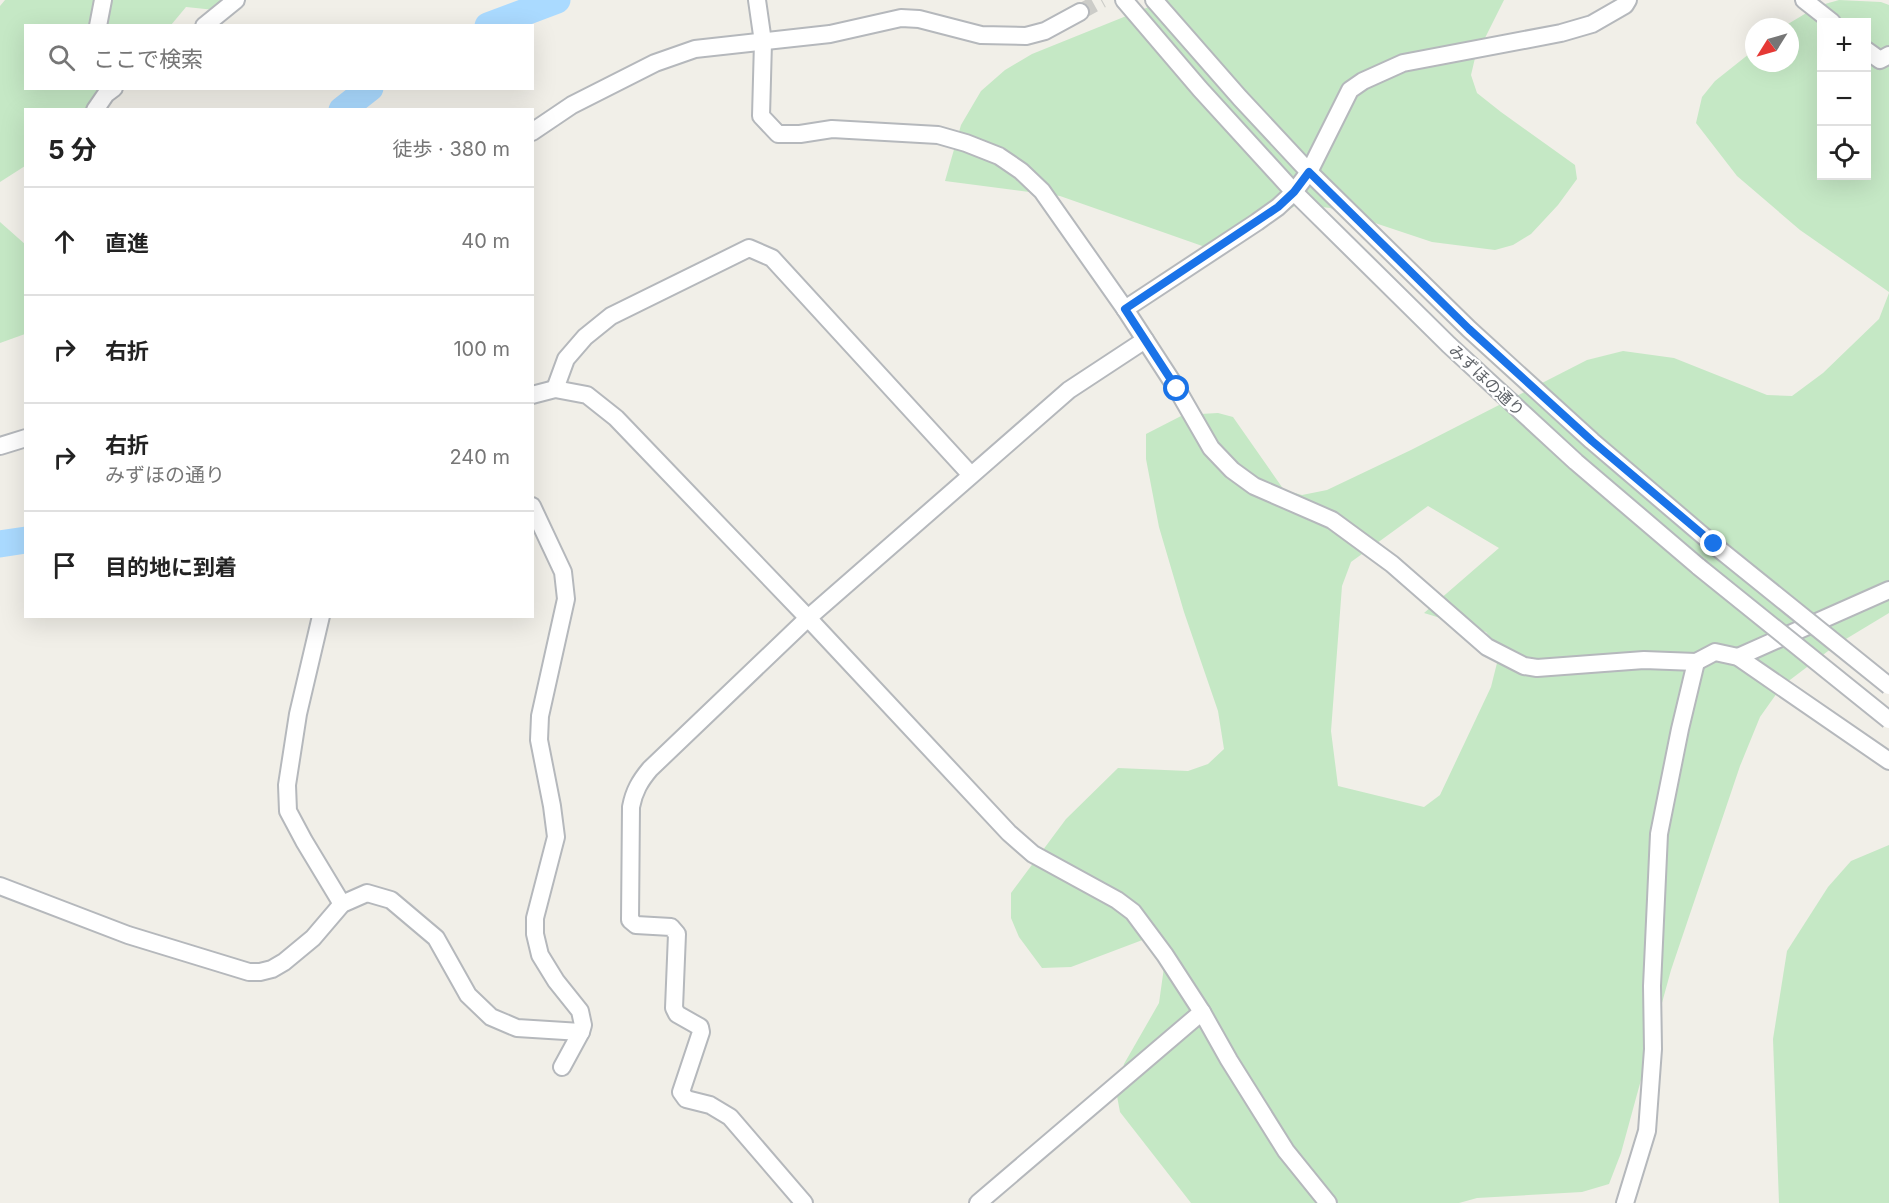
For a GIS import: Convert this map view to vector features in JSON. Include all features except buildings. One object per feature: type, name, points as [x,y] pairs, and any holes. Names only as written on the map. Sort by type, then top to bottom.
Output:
[{"type":"street","points":[[98,24],[103,0]]},
{"type":"street","points":[[206,24],[236,0]]},
{"type":"street","points":[[757,0],[763,42],[761,116],[778,134],[800,134],[832,129],[938,135],[966,142],[999,156],[1021,171],[1042,191],[1125,309],[1177,389],[1211,448],[1232,470],[1254,486],[1332,520],[1392,564],[1487,647],[1524,666],[1537,668],[1644,660],[1696,662],[1715,652],[1738,657],[1889,761]]},
{"type":"street","name":"みずほの通り","points":[[1124,0],[1294,192],[1449,345],[1576,462],[1699,567],[1889,720]]},
{"type":"street","name":"みずほの通り","points":[[1154,0],[1309,172],[1469,329],[1592,441],[1714,544],[1889,686]]},
{"type":"street","points":[[1125,309],[1257,222],[1294,192],[1309,172],[1350,90],[1363,81],[1403,63],[1561,33],[1592,24],[1625,5],[1628,0]]},
{"type":"street","points":[[1804,0],[1827,18]]},
{"type":"street","points":[[534,131],[572,105],[655,63],[695,49],[830,34],[902,18],[919,19],[981,35],[1026,36],[1046,31],[1080,12]]},
{"type":"street","points":[[1871,54],[1880,60],[1889,54]]},
{"type":"street","points":[[96,108],[108,90]]},
{"type":"street","points":[[555,389],[566,358],[585,337],[611,316],[749,248],[772,258],[971,476]]},
{"type":"street","points":[[804,1203],[730,1117],[710,1105],[686,1099],[681,1092],[701,1032],[700,1027],[677,1014],[674,1008],[677,934],[671,927],[636,925],[630,920],[633,794],[650,768],[808,618],[1069,390],[1145,340]]},
{"type":"street","points":[[534,394],[555,389],[587,395],[616,418],[808,618],[1009,833],[1034,854],[1117,900],[1133,912],[1202,1011],[1229,1060],[1286,1151],[1328,1203]]},
{"type":"street","points":[[0,446],[24,439]]},
{"type":"street","points":[[534,510],[563,572],[566,599],[540,716],[539,740],[556,837],[534,918],[540,955],[556,981],[580,1011],[583,1025],[562,1067]]},
{"type":"street","points":[[1738,657],[1889,590]]},
{"type":"street","points":[[321,618],[298,714],[287,785],[288,811],[342,904]]},
{"type":"street","points":[[1625,1203],[1647,1131],[1653,1049],[1652,986],[1659,834],[1696,662]]},
{"type":"street","points":[[0,886],[128,934],[249,972],[272,969],[284,962],[313,938],[342,904],[367,893],[391,900],[436,938],[468,995],[490,1017],[517,1028],[581,1032]]},
{"type":"street","points":[[978,1203],[1202,1011]]},
{"type":"green space","points":[[5,0],[236,0],[225,11],[186,7],[172,24],[24,24],[24,90],[122,90],[103,108],[24,108],[24,167],[0,182],[0,6]]},
{"type":"green space","points":[[1166,0],[1504,0],[1475,58],[1471,75],[1477,93],[1575,165],[1577,179],[1558,205],[1531,234],[1513,245],[1495,250],[1432,242],[1330,208],[1298,204],[1226,249],[1208,248],[1060,196],[945,181],[961,125],[981,91],[1005,70],[1032,54]]},
{"type":"green space","points":[[1839,0],[1881,2],[1889,5],[1889,292],[1800,230],[1737,176],[1696,123],[1702,97],[1715,81],[1745,57],[1745,72],[1799,72],[1798,18],[1818,6]]},
{"type":"green space","points":[[0,222],[24,243],[24,334],[0,343]]},
{"type":"green space","points":[[1889,293],[1889,613],[1836,645],[1782,686],[1760,717],[1740,766],[1671,970],[1621,1153],[1609,1184],[1582,1192],[1477,1198],[1459,1203],[1191,1203],[1120,1112],[1117,1096],[1124,1064],[1159,1003],[1166,953],[1161,933],[1071,967],[1042,968],[1019,937],[1011,918],[1011,893],[1066,819],[1118,768],[1188,771],[1208,764],[1224,749],[1218,711],[1184,612],[1159,527],[1146,459],[1146,434],[1183,415],[1218,413],[1233,417],[1284,490],[1302,495],[1327,490],[1587,360],[1623,351],[1674,358],[1767,395],[1792,396],[1823,373],[1879,319]],"holes":[[[1428,506],[1499,548],[1424,613],[1486,632],[1500,651],[1491,687],[1440,795],[1424,807],[1338,786],[1331,731],[1342,586],[1351,562]]]},
{"type":"green space","points":[[1889,845],[1889,1203],[1779,1203],[1773,1039],[1787,951],[1828,887],[1851,861]]},
{"type":"waterway","points":[[493,24],[557,0]]},
{"type":"waterway","points":[[345,108],[367,90]]},
{"type":"waterway","points":[[0,544],[24,540]]},
{"type":"tunnel","points":[[1080,12],[1102,0]]},
{"type":"route","points":[[1177,389],[1125,309],[1278,207],[1294,192],[1309,172],[1469,329],[1592,441],[1714,544]]}]
